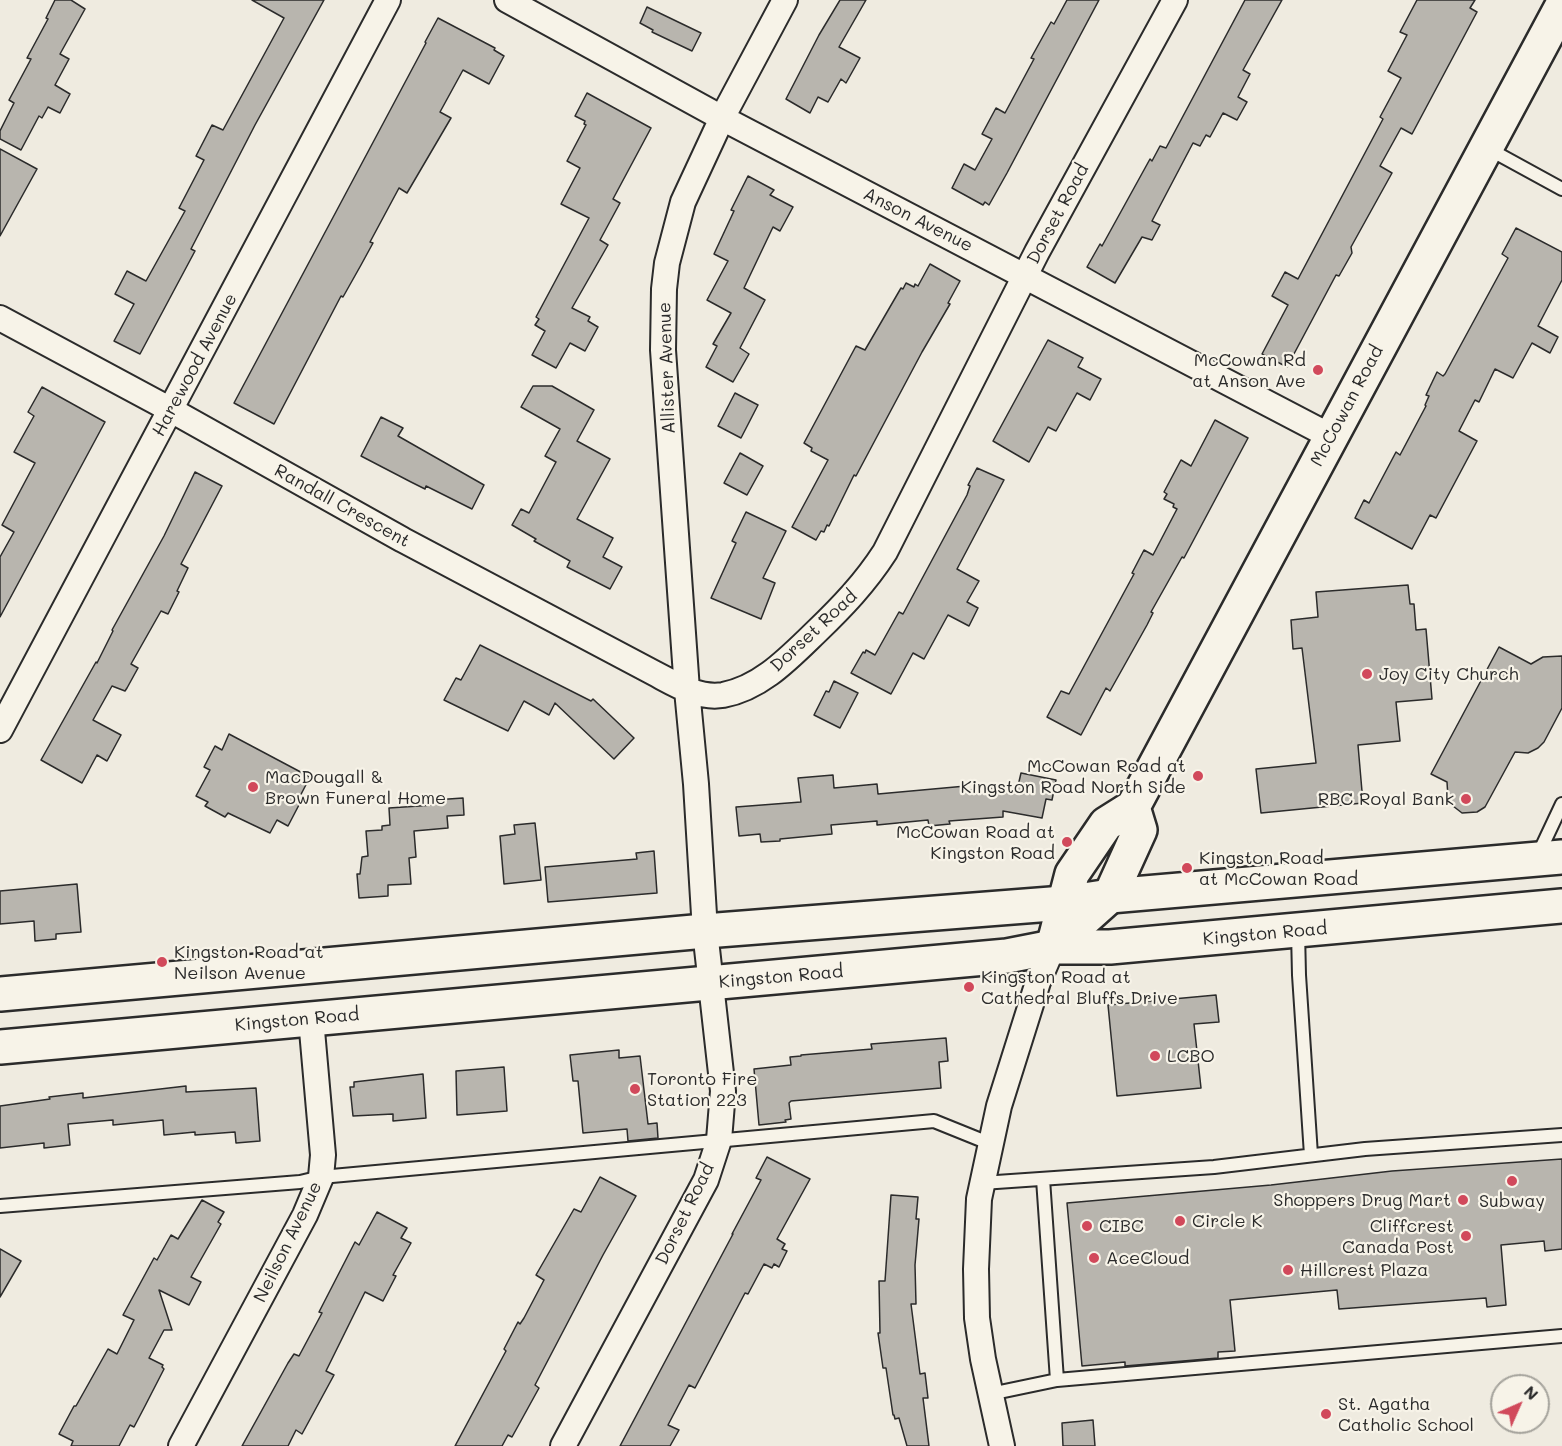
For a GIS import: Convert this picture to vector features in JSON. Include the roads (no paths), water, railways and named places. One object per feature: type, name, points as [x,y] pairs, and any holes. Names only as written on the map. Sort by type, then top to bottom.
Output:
[{"type":"main road","name":"McCowan Road","points":[[1053,947],[1072,874],[1106,824],[1133,807],[1562,6]]},
{"type":"main road","points":[[1053,947],[1110,896],[1140,830],[1133,807]]},
{"type":"main road","points":[[0,994],[705,931],[1064,903],[1110,896],[1549,858]]},
{"type":"main road","name":"Kingston Road","points":[[0,1047],[1007,956],[1053,947],[1110,947],[1562,906]]},
{"type":"street","name":"Harewood Avenue","points":[[0,730],[388,0]]},
{"type":"street","name":"Anson Avenue","points":[[507,0],[722,118],[1330,436]]},
{"type":"street","name":"Allister Avenue","points":[[687,690],[663,350],[664,289],[667,263],[682,202],[722,118],[785,0]]},
{"type":"street","name":"Dorset Road","points":[[563,1446],[706,1180],[719,1140],[723,1090],[705,931],[696,784],[687,690],[722,695],[743,688],[764,677],[792,655],[851,599],[870,576],[885,552],[1025,276],[1175,0]]},
{"type":"street","name":"Randall Crescent","points":[[0,318],[171,410],[403,540],[687,690]]},
{"type":"street","points":[[1002,1446],[982,1359],[977,1318],[977,1231],[982,1183],[999,1106],[1038,982],[1053,947]]},
{"type":"street","name":"Neilson Avenue","points":[[181,1446],[305,1215],[321,1177],[323,1155],[311,1019]]},
{"type":"lane","points":[[1486,148],[1562,189]]},
{"type":"lane","points":[[1549,858],[1562,804]]},
{"type":"lane","points":[[1298,931],[1311,1155]]},
{"type":"lane","points":[[0,1206],[300,1182],[321,1177],[934,1121],[991,1144]]},
{"type":"lane","points":[[982,1183],[1214,1167],[1365,1149],[1562,1135]]},
{"type":"lane","points":[[1043,1179],[1057,1380]]},
{"type":"lane","points":[[990,1394],[1057,1380],[1562,1336]]},
{"type":"place","name":"McCowan Rd at Anson Ave","points":[[1318,370]]},
{"type":"place","name":"Joy City Church","points":[[1367,674]]},
{"type":"place","name":"McCowan Road at Kingston Road North Side","points":[[1198,776]]},
{"type":"place","name":"MacDougall & Brown Funeral Home","points":[[253,787]]},
{"type":"place","name":"RBC Royal Bank","points":[[1466,799]]},
{"type":"place","name":"McCowan Road at Kingston Road","points":[[1067,842]]},
{"type":"place","name":"Kingston Road at McCowan Road","points":[[1187,868]]},
{"type":"place","name":"Kingston Road at Neilson Avenue","points":[[162,962]]},
{"type":"place","name":"Kingston Road at Cathedral Bluffs Drive","points":[[969,987]]},
{"type":"place","name":"LCBO","points":[[1155,1056]]},
{"type":"place","name":"Toronto Fire Station 223","points":[[635,1089]]},
{"type":"place","name":"Subway","points":[[1512,1181]]},
{"type":"place","name":"Shoppers Drug Mart","points":[[1463,1200]]},
{"type":"place","name":"Circle K","points":[[1180,1221]]},
{"type":"place","name":"CIBC","points":[[1087,1226]]},
{"type":"place","name":"Cliffcrest Canada Post","points":[[1466,1236]]},
{"type":"place","name":"AceCloud","points":[[1094,1258]]},
{"type":"place","name":"Hillcrest Plaza","points":[[1288,1270]]},
{"type":"place","name":"St. Agatha Catholic School","points":[[1326,1414]]}]
